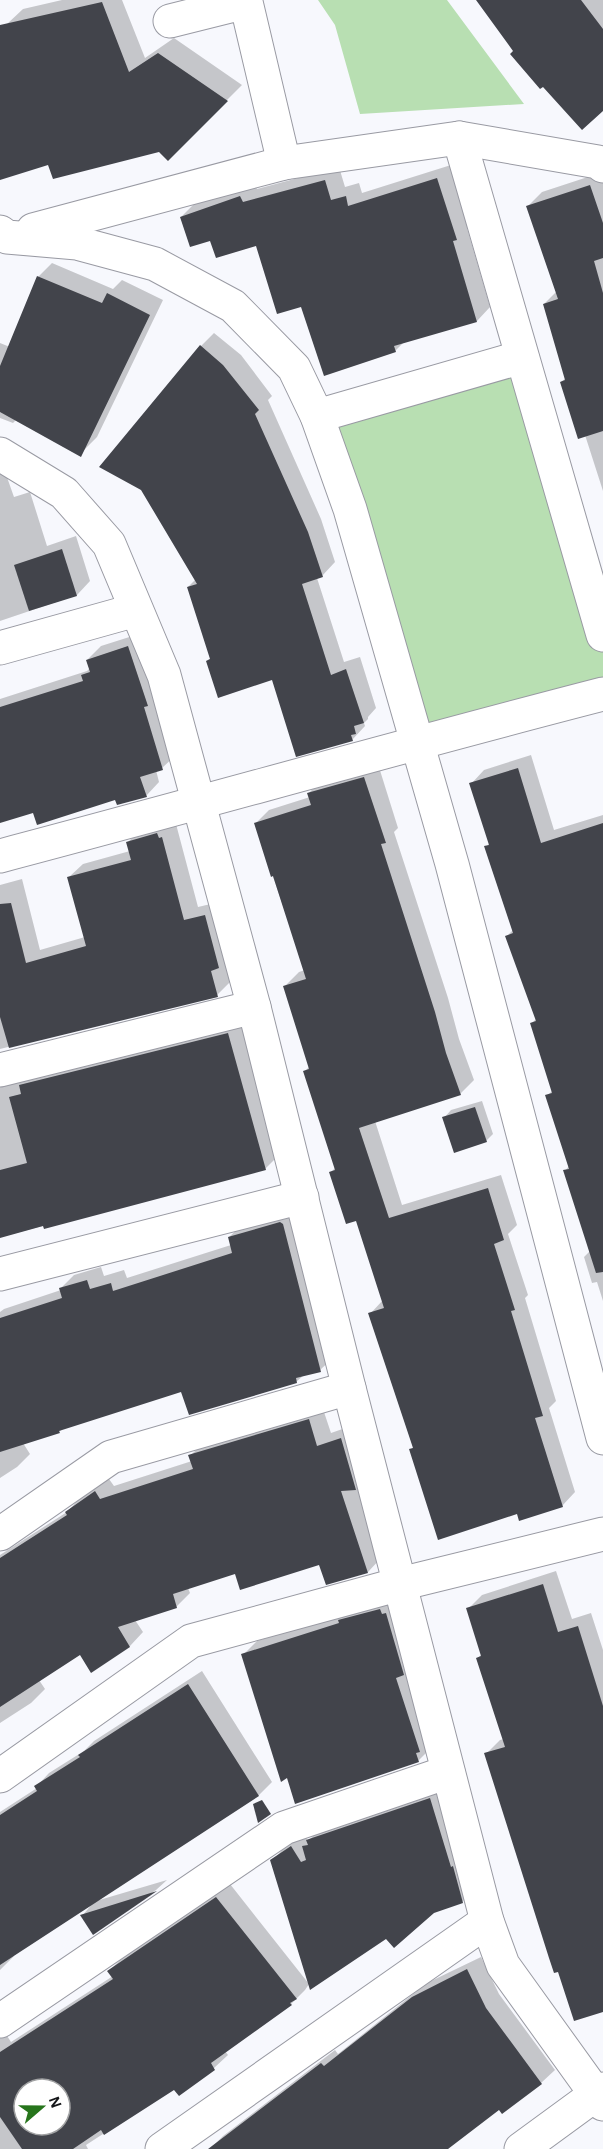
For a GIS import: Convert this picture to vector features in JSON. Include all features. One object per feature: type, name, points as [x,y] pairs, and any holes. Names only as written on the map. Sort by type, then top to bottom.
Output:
[{"type":"street","points":[[171,21],[246,2],[284,163]]},
{"type":"street","points":[[459,138],[603,635]]},
{"type":"street","points":[[2,241],[284,163],[459,138],[601,161]]},
{"type":"street","points":[[2,241],[77,243],[155,264],[233,306],[294,368],[317,416],[350,509],[452,864],[603,1438]]},
{"type":"street","points":[[317,416],[522,357]]},
{"type":"street","points":[[0,454],[64,493],[109,543],[164,675],[197,804],[254,1007],[349,1388],[487,1921],[503,1965],[601,2096],[521,2149]]},
{"type":"street","points":[[0,648],[136,610]]},
{"type":"street","points":[[0,856],[417,742],[603,694]]},
{"type":"street","points":[[0,1070],[254,1007]]},
{"type":"street","points":[[0,1274],[302,1197]]},
{"type":"street","points":[[0,1534],[111,1457],[349,1388]]},
{"type":"street","points":[[0,1776],[191,1641],[400,1584],[603,1534]]},
{"type":"street","points":[[0,2021],[284,1828],[448,1772]]},
{"type":"street","points":[[162,2149],[487,1921]]},
{"type":"green space","points":[[318,0],[447,0],[524,104],[360,114],[335,25]]},
{"type":"green space","points":[[522,357],[603,635],[603,694],[417,742],[317,416]]},
{"type":"building","points":[[476,0],[581,0],[603,29],[603,111],[582,130],[543,87],[540,89],[510,54],[513,51]]},
{"type":"building","points":[[102,2],[129,72],[158,53],[228,101],[168,161],[159,152],[53,179],[48,165],[0,180],[0,25]]},
{"type":"building","points":[[437,178],[457,240],[453,241],[477,322],[394,346],[396,352],[324,376],[301,307],[277,314],[256,246],[216,258],[210,241],[190,247],[180,217],[240,196],[243,202],[325,180],[331,200],[346,196],[348,206]]},
{"type":"building","points":[[590,185],[603,223],[603,258],[594,261],[603,293],[603,431],[578,439],[560,382],[565,380],[543,304],[558,299],[526,206]]},
{"type":"building","points":[[37,276],[102,303],[107,293],[150,315],[81,457],[0,412],[0,366]]},
{"type":"building","points":[[200,345],[223,365],[259,410],[255,414],[308,532],[323,577],[302,584],[331,675],[346,669],[364,723],[354,726],[356,734],[351,735],[353,741],[296,757],[272,680],[218,698],[206,661],[210,659],[187,587],[197,584],[141,490],[99,467]]},
{"type":"building","points":[[62,549],[77,596],[29,611],[14,565]]},
{"type":"building","points":[[128,646],[148,706],[144,707],[163,770],[140,777],[147,797],[117,805],[115,800],[37,825],[33,813],[0,823],[0,707],[83,681],[81,675],[90,672],[86,660]]},
{"type":"building","points":[[518,768],[541,843],[603,823],[603,1272],[596,1273],[563,1170],[569,1169],[545,1095],[552,1093],[530,1023],[536,1021],[505,936],[513,933],[484,846],[489,845],[469,783]]},
{"type":"building","points":[[364,777],[386,843],[381,844],[461,1095],[359,1128],[389,1218],[488,1188],[504,1240],[494,1244],[515,1310],[511,1311],[543,1416],[535,1418],[563,1507],[519,1521],[517,1514],[438,1540],[409,1449],[413,1448],[368,1313],[384,1308],[356,1221],[346,1224],[329,1172],[335,1170],[303,1071],[309,1069],[283,986],[306,979],[254,823],[311,805],[307,793]]},
{"type":"building","points":[[157,833],[159,838],[162,837],[184,920],[205,915],[219,968],[211,971],[218,997],[9,1048],[0,1017],[0,904],[11,903],[26,963],[86,946],[67,877],[131,860],[126,842]]},
{"type":"building","points":[[228,1033],[266,1170],[44,1229],[43,1226],[0,1238],[0,1170],[27,1163],[9,1097],[21,1094],[19,1085]]},
{"type":"building","points":[[475,1107],[487,1142],[454,1153],[442,1117]]},
{"type":"building","points":[[280,1222],[283,1224],[321,1372],[296,1378],[297,1383],[189,1415],[181,1392],[0,1452],[0,1318],[62,1298],[59,1288],[87,1280],[90,1289],[111,1283],[113,1291],[232,1253],[228,1237]]},
{"type":"building","points":[[309,1419],[317,1446],[341,1438],[356,1490],[341,1491],[368,1573],[326,1585],[319,1565],[240,1590],[235,1574],[173,1594],[177,1608],[118,1627],[130,1647],[91,1673],[80,1655],[0,1707],[0,1558],[67,1515],[65,1512],[95,1491],[100,1499],[193,1469],[188,1455]]},
{"type":"building","points":[[543,1584],[558,1632],[578,1626],[603,1706],[603,2012],[574,2021],[558,1972],[554,1973],[484,1753],[505,1747],[476,1658],[481,1656],[466,1608]]},
{"type":"building","points":[[380,1609],[382,1614],[386,1613],[404,1675],[396,1678],[420,1752],[416,1753],[419,1762],[295,1804],[287,1778],[281,1782],[241,1654],[339,1623],[338,1620]]},
{"type":"building","points":[[188,1684],[259,1796],[0,1965],[0,1815],[37,1791],[34,1786],[80,1757],[78,1755]]},
{"type":"building","points":[[430,1798],[463,1903],[434,1913],[394,1948],[386,1939],[310,1990],[270,1860],[291,1846],[301,1862],[306,1860],[302,1846],[308,1845],[306,1840]]},
{"type":"building","points":[[262,1800],[271,1814],[258,1823],[253,1804]]},
{"type":"building","points":[[157,1891],[93,1935],[80,1915]]},
{"type":"building","points":[[216,1897],[297,1999],[290,2003],[292,2005],[211,2063],[215,2070],[179,2096],[174,2090],[104,2135],[101,2130],[73,2149],[22,2149],[14,2137],[72,2137],[72,2077],[12,2077],[12,2134],[0,2117],[0,2052],[113,1979],[107,1971]]},
{"type":"building","points":[[467,1969],[486,2008],[542,2084],[502,2114],[499,2110],[448,2149],[208,2149],[321,2063],[324,2066],[412,1997]]}]
